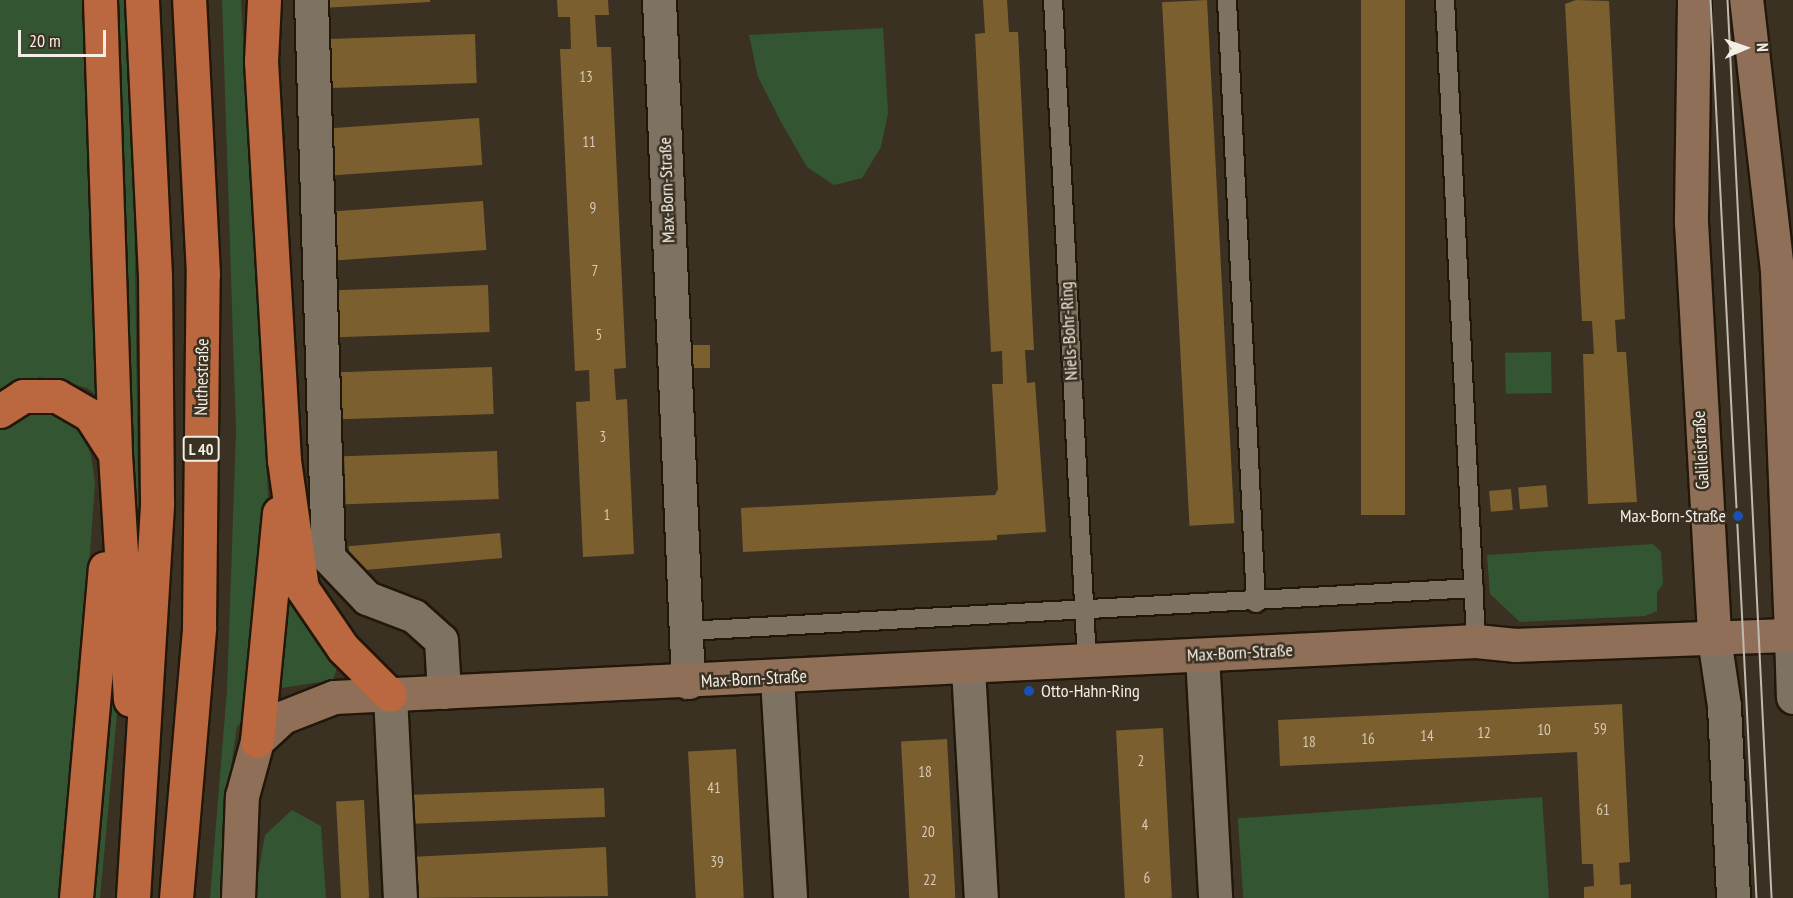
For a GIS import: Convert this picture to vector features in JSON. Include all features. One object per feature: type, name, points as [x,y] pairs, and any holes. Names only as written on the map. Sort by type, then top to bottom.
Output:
[{"type":"highway","points":[[100,0],[115,454],[138,830]]},
{"type":"highway","name":"L 40","points":[[133,898],[157,503],[155,276],[142,0]]},
{"type":"highway","name":"Nuthestraße","points":[[176,898],[200,580],[203,273],[189,0]]},
{"type":"highway","points":[[264,0],[261,61],[284,460],[302,588],[343,648],[390,695]]},
{"type":"highway","points":[[0,411],[23,396],[57,396],[90,415],[115,454],[76,898]]},
{"type":"highway","points":[[257,741],[284,460]]},
{"type":"street","points":[[311,0],[328,557],[367,598],[414,616],[441,640],[444,692]]},
{"type":"street","name":"Max-Born-Straße","points":[[659,0],[688,682]]},
{"type":"street","name":"Galileistraße","points":[[1694,0],[1692,232],[1714,638],[1724,706],[1733,898]]},
{"type":"street","points":[[1746,0],[1777,270],[1793,697]]},
{"type":"street","name":"Max-Born-Straße","points":[[257,741],[283,717],[334,697],[777,678],[1476,641],[1516,645],[1791,635]]},
{"type":"street","points":[[1202,655],[1215,898]]},
{"type":"street","points":[[968,668],[981,898]]},
{"type":"street","points":[[777,678],[790,898]]},
{"type":"street","points":[[390,695],[400,898]]},
{"type":"street","points":[[237,898],[242,796],[257,741]]},
{"type":"lane","points":[[252,0],[261,61]]},
{"type":"lane","name":"Niels-Bohr-Ring","points":[[1053,0],[1087,662]]},
{"type":"lane","points":[[1227,0],[1256,603]]},
{"type":"lane","points":[[1445,0],[1476,641]]},
{"type":"lane","points":[[686,631],[1256,603],[1474,588]]},
{"type":"green space","points":[[0,0],[85,0],[102,399],[87,388],[39,377],[0,396]]},
{"type":"green space","points":[[114,0],[126,0],[134,191],[139,556],[133,556]]},
{"type":"green space","points":[[222,0],[241,0],[270,532],[250,712],[237,727],[228,788],[224,898],[210,898],[227,690],[236,431]]},
{"type":"green space","points":[[883,28],[888,113],[881,147],[862,178],[834,185],[807,167],[781,122],[758,77],[749,35]]},
{"type":"green space","points":[[1551,352],[1552,393],[1506,394],[1505,353]]},
{"type":"green space","points":[[54,409],[78,424],[91,455],[95,483],[65,898],[0,898],[0,423],[15,413]]},
{"type":"green space","points":[[1653,544],[1661,552],[1663,584],[1657,592],[1657,611],[1645,616],[1520,622],[1490,594],[1487,555]]},
{"type":"green space","points":[[287,594],[339,662],[333,680],[275,689]]},
{"type":"green space","points":[[112,631],[119,693],[100,898],[90,898]]},
{"type":"green space","points":[[1542,797],[1549,898],[1243,898],[1238,818]]},
{"type":"green space","points":[[292,810],[321,826],[326,898],[254,898],[265,835]]},
{"type":"building","points":[[320,0],[430,0],[430,2],[321,8]]},
{"type":"building","points":[[557,0],[608,0],[609,15],[595,15],[597,47],[611,47],[626,368],[614,369],[616,400],[627,399],[634,554],[583,557],[576,402],[590,401],[589,370],[575,371],[560,49],[571,49],[570,17],[558,17]]},
{"type":"building","points":[[983,0],[1007,0],[1009,32],[1018,32],[1034,350],[1025,350],[1027,383],[1035,382],[1046,532],[997,535],[997,540],[743,552],[741,508],[995,495],[998,489],[992,384],[1003,384],[1002,351],[991,352],[975,34],[985,33]]},
{"type":"building","points":[[1207,0],[1234,523],[1189,526],[1162,2]]},
{"type":"building","points":[[1361,0],[1405,0],[1405,515],[1361,515]]},
{"type":"building","points":[[1576,0],[1609,1],[1625,319],[1615,320],[1617,352],[1626,352],[1637,502],[1588,504],[1583,354],[1594,354],[1592,321],[1582,321],[1565,4]]},
{"type":"building","points":[[475,34],[477,83],[324,88],[322,39]]},
{"type":"building","points":[[479,118],[482,165],[331,175],[327,129]]},
{"type":"building","points":[[483,201],[486,250],[335,260],[331,212]]},
{"type":"building","points":[[488,285],[490,332],[337,337],[335,290]]},
{"type":"building","points":[[688,345],[710,345],[710,368],[688,368]]},
{"type":"building","points":[[492,367],[494,414],[341,419],[339,372]]},
{"type":"building","points":[[497,451],[499,499],[346,504],[344,456]]},
{"type":"building","points":[[1546,485],[1548,507],[1520,509],[1518,487]]},
{"type":"building","points":[[1511,489],[1513,510],[1491,512],[1489,491]]},
{"type":"building","points":[[500,533],[502,558],[351,571],[349,546]]},
{"type":"building","points":[[1622,704],[1630,862],[1619,863],[1620,885],[1631,884],[1631,898],[1584,898],[1584,887],[1594,886],[1593,864],[1582,864],[1577,752],[1280,766],[1278,720]]},
{"type":"building","points":[[1163,728],[1172,898],[1125,898],[1116,730]]},
{"type":"building","points":[[947,739],[955,898],[909,898],[901,741]]},
{"type":"building","points":[[736,749],[744,898],[696,898],[688,752]]},
{"type":"building","points":[[604,788],[605,817],[413,824],[412,795]]},
{"type":"building","points":[[364,800],[369,898],[341,898],[336,801]]},
{"type":"building","points":[[606,847],[608,896],[412,898],[410,857]]},
{"type":"tram line","points":[[1711,0],[1757,898]]},
{"type":"tram line","points":[[1728,0],[1772,898]]},
{"type":"place","name":"Max-Born-Straße","points":[[1738,516]]},
{"type":"place","name":"Otto-Hahn-Ring","points":[[1029,691]]}]
